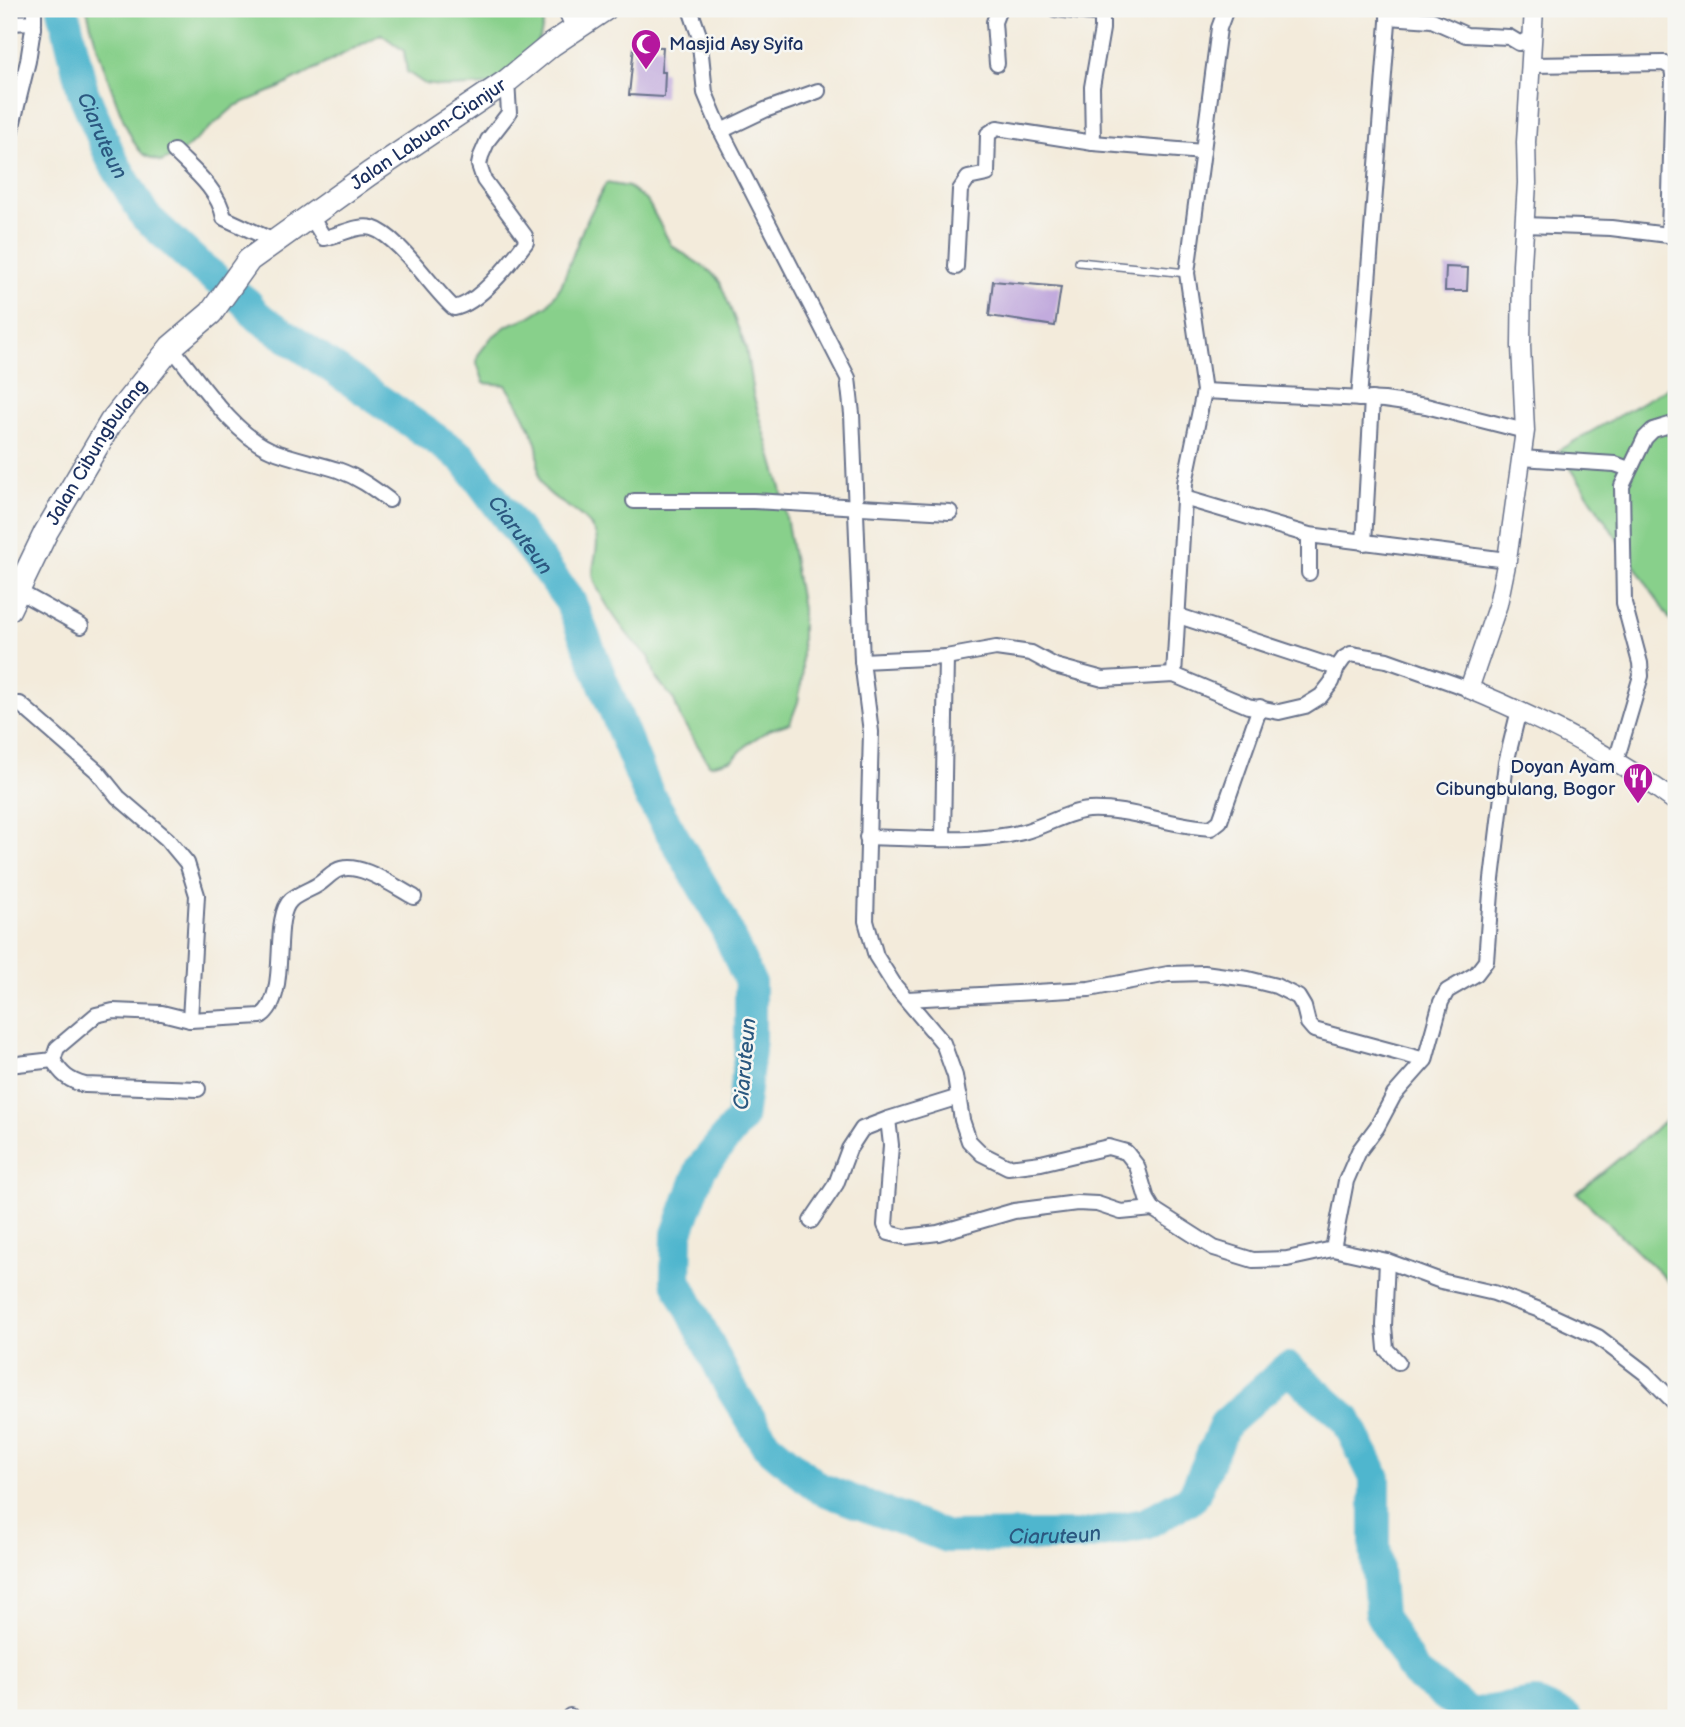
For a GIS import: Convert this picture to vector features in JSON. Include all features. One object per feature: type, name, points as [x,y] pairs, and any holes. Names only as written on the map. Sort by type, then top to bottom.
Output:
[{"type":"highway","name":"Jalan Labuan-Cianjur","points":[[211,313],[249,260],[310,215],[507,81],[551,45],[605,9]]},
{"type":"highway","name":"Jalan Cibungbulang","points":[[13,600],[46,532],[111,422],[171,347],[211,313]]},
{"type":"street","points":[[565,9],[574,30]]},
{"type":"street","points":[[690,9],[699,35],[705,93],[721,131],[848,379],[852,414],[862,661],[871,732],[866,921],[876,956],[895,986],[943,1043],[955,1076],[962,1120],[969,1141],[982,1154],[1008,1167],[1108,1147],[1126,1152],[1137,1166],[1147,1199],[1153,1209],[1214,1248],[1252,1260],[1287,1259],[1333,1249],[1387,1261],[1441,1281],[1494,1293],[1598,1337],[1645,1373],[1676,1404]]},
{"type":"street","points":[[997,64],[994,22],[999,9]]},
{"type":"street","points":[[1055,9],[1102,14],[1092,87],[1093,143]]},
{"type":"street","points":[[1174,676],[1185,483],[1204,391],[1186,273],[1219,28],[1226,9]]},
{"type":"street","points":[[1469,689],[1498,604],[1525,432],[1521,346],[1526,142],[1534,9]]},
{"type":"street","points":[[1364,543],[1366,399],[1388,13],[1432,20],[1466,35],[1509,37],[1519,43],[1533,38]]},
{"type":"street","points":[[9,23],[34,16],[28,61],[9,138]]},
{"type":"street","points":[[1524,225],[1611,228],[1673,235],[1672,68],[1664,63],[1531,65]]},
{"type":"street","points":[[310,215],[324,238],[360,228],[372,228],[408,256],[454,308],[471,300],[508,265],[526,242],[525,236],[515,226],[484,180],[479,165],[488,140],[509,113],[507,81]]},
{"type":"street","points":[[721,131],[765,110],[818,91]]},
{"type":"street","points":[[956,267],[960,190],[968,178],[988,174],[988,134],[997,128],[1093,143],[1203,152]]},
{"type":"street","points":[[174,151],[205,181],[222,204],[224,218],[274,241]]},
{"type":"street","points":[[171,347],[222,411],[251,438],[271,450],[359,479],[389,500]]},
{"type":"street","points":[[1204,391],[1366,399],[1426,406],[1525,432]]},
{"type":"street","points":[[1616,761],[1641,676],[1624,603],[1622,486],[1646,438],[1653,430],[1676,423]]},
{"type":"street","points":[[1521,458],[1615,464],[1629,469]]},
{"type":"street","points":[[1184,498],[1309,535],[1507,560]]},
{"type":"street","points":[[634,501],[856,505],[950,512]]},
{"type":"street","points":[[1309,535],[1309,573]]},
{"type":"street","points":[[13,600],[81,626]]},
{"type":"street","points":[[1179,616],[1337,668]]},
{"type":"street","points":[[862,661],[946,657],[996,648],[1031,653],[1055,666],[1103,679],[1174,676],[1248,706],[1279,712],[1305,706],[1321,696],[1332,682],[1344,658],[1359,654],[1387,660],[1519,710],[1616,761],[1676,800]]},
{"type":"street","points":[[943,838],[946,657]]},
{"type":"street","points":[[9,704],[20,704],[97,771],[118,797],[167,839],[187,863],[197,895],[190,1020]]},
{"type":"street","points":[[867,837],[987,837],[1022,832],[1086,810],[1108,811],[1188,827],[1211,828],[1220,821],[1260,708]]},
{"type":"street","points":[[1333,1249],[1346,1181],[1359,1151],[1377,1127],[1394,1096],[1425,1060],[1441,1002],[1447,991],[1476,974],[1486,961],[1492,878],[1506,763],[1519,710]]},
{"type":"street","points":[[198,1089],[85,1085],[72,1082],[60,1073],[53,1060],[57,1048],[96,1015],[113,1011],[162,1013],[190,1020],[261,1016],[270,1010],[276,991],[284,914],[289,901],[320,884],[337,870],[353,866],[414,897]]},
{"type":"street","points":[[906,999],[1089,989],[1168,975],[1203,973],[1276,986],[1298,997],[1308,1023],[1314,1030],[1425,1060]]},
{"type":"street","points":[[9,1066],[53,1060]]},
{"type":"street","points":[[811,1221],[836,1185],[849,1149],[862,1129],[959,1097]]},
{"type":"street","points":[[888,1119],[891,1145],[885,1225],[889,1233],[905,1237],[938,1233],[1014,1211],[1077,1203],[1097,1204],[1121,1212],[1153,1209]]},
{"type":"street","points":[[1387,1261],[1384,1326],[1386,1349],[1398,1362]]},
{"type":"lane","points":[[1079,262],[1186,273]]},
{"type":"green space","points":[[87,9],[547,9],[540,38],[528,57],[491,85],[447,87],[425,84],[407,72],[404,51],[381,34],[279,88],[235,106],[181,153],[161,162],[148,157],[134,143],[102,61]]},
{"type":"green space","points":[[606,183],[629,187],[648,202],[671,245],[711,272],[720,282],[746,348],[753,394],[781,488],[802,609],[802,679],[798,702],[790,723],[769,730],[750,742],[733,759],[710,765],[681,719],[674,700],[656,678],[649,656],[625,631],[600,593],[593,573],[597,546],[594,531],[584,518],[545,489],[540,479],[536,443],[523,413],[506,385],[484,383],[477,363],[478,355],[491,338],[508,325],[529,317],[548,305],[561,286],[584,226]]},
{"type":"green space","points":[[1676,383],[1676,629],[1559,450]]},
{"type":"green space","points":[[1676,1112],[1676,1289],[1577,1193]]},
{"type":"building","name":"Masjid Asy Syifa","points":[[634,46],[663,47],[661,72],[665,72],[664,97],[629,95]]},
{"type":"building","points":[[1446,267],[1468,268],[1467,291],[1445,291]]},
{"type":"building","points":[[993,281],[1061,287],[1055,326],[989,316]]},
{"type":"waterway","name":"Ciaruteun","points":[[63,9],[83,92],[111,158],[145,216],[197,264],[247,303],[256,315],[463,458],[570,601],[648,793],[722,920],[750,982],[750,1050],[741,1119],[701,1168],[677,1234],[676,1280],[729,1385],[766,1444],[819,1488],[947,1537],[1080,1536],[1145,1524],[1193,1497],[1225,1424],[1288,1368],[1346,1419],[1375,1478],[1375,1546],[1381,1615],[1415,1673],[1471,1714],[1534,1704],[1566,1718]]},
{"type":"place","name":"Masjid Asy Syifa","points":[[646,71]]},
{"type":"place","name":"Doyan Ayam Cibungbulang, Bogor","points":[[1638,805]]}]
